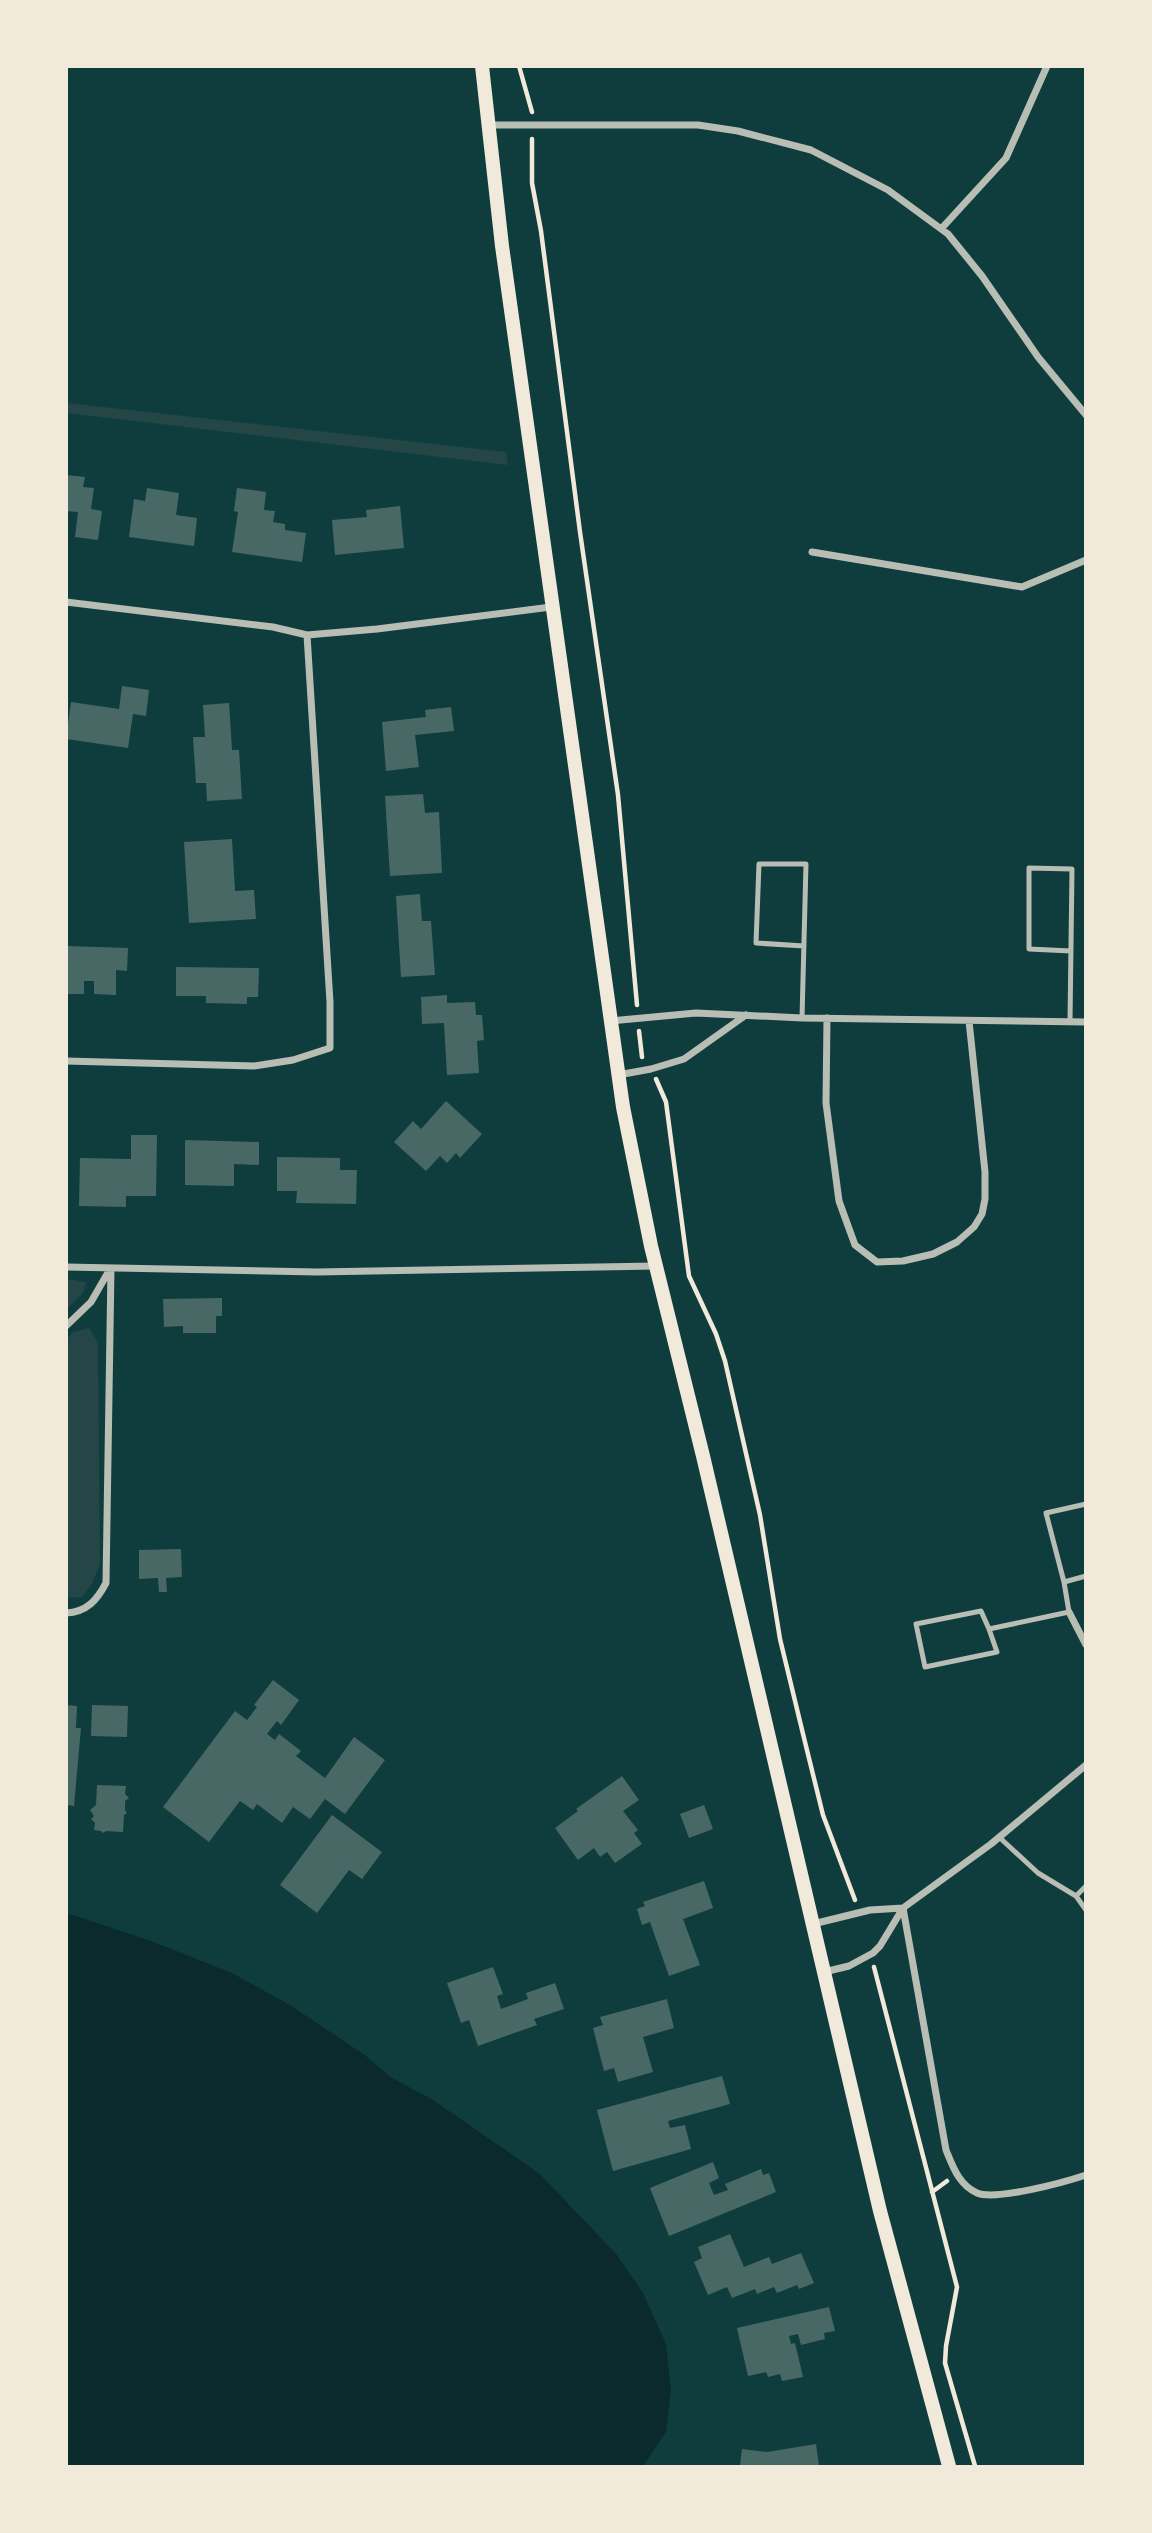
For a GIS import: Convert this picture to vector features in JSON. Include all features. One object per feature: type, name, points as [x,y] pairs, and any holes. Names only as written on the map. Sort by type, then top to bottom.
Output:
[{"type":"main road","points":[[482,66],[551,607],[618,1075],[656,1266],[880,2211],[918,2360],[949,2466]]},
{"type":"street","points":[[941,229],[1006,158],[1047,66]]},
{"type":"street","points":[[488,125],[698,125],[738,131],[811,150],[888,190],[941,229],[982,276],[1038,357],[1086,415]]},
{"type":"street","points":[[812,551],[1022,587],[1086,560]]},
{"type":"street","points":[[66,602],[273,627],[307,635],[551,607]]},
{"type":"street","points":[[66,1061],[254,1066],[293,1060],[330,1048],[330,1002],[307,635]]},
{"type":"street","points":[[609,1021],[696,1013],[802,1018],[1086,1022]]},
{"type":"street","points":[[618,1075],[684,1059],[747,1015]]},
{"type":"street","points":[[827,1018],[826,1103],[839,1201],[855,1245],[877,1262],[903,1261],[933,1254],[957,1242],[974,1227],[982,1214],[985,1172],[969,1021]]},
{"type":"street","points":[[66,1267],[317,1272],[656,1266]]},
{"type":"street","points":[[66,1326],[91,1302],[111,1268]]},
{"type":"street","points":[[66,1613],[79,1613],[97,1600],[106,1583],[111,1268]]},
{"type":"street","points":[[1069,1612],[1086,1645]]},
{"type":"street","points":[[824,1973],[849,1966],[873,1953],[903,1908],[999,1837],[1086,1765]]},
{"type":"street","points":[[813,1924],[859,1912],[903,1908]]},
{"type":"street","points":[[903,1908],[946,2150],[956,2175],[967,2187],[979,2194],[991,2196],[1015,2193],[1086,2175]]},
{"type":"lane","points":[[802,1018],[804,946],[806,864],[759,864],[756,943],[804,946]]},
{"type":"lane","points":[[1070,1022],[1071,951],[1072,869],[1029,868],[1029,949],[1071,951]]},
{"type":"lane","points":[[989,1629],[1069,1612],[1046,1513],[1086,1504]]},
{"type":"lane","points":[[1064,1582],[1086,1576]]},
{"type":"lane","points":[[981,1611],[989,1629],[997,1652],[925,1667],[916,1624],[981,1611]]},
{"type":"lane","points":[[999,1837],[1038,1873],[1076,1896],[1086,1910]]},
{"type":"lane","points":[[1076,1896],[1086,1886]]},
{"type":"path","points":[[519,66],[532,106],[532,183],[541,231],[618,795],[642,1056],[666,1102],[689,1276],[716,1334],[725,1361],[760,1515],[780,1639],[804,1738],[823,1815],[859,1912]]},
{"type":"path","points":[[873,1953],[873,1965],[957,2287],[945,2363],[975,2466]]},
{"type":"shaded area","points":[[67,403],[506,452],[508,465],[67,413]]},
{"type":"shaded area","points":[[67,1279],[86,1282],[83,1293],[67,1309]]},
{"type":"shaded area","points":[[89,1328],[98,1343],[100,1564],[92,1584],[82,1597],[67,1598],[67,1339],[73,1332]]},
{"type":"shaded area","points":[[67,1913],[151,1941],[232,1973],[290,2005],[366,2056],[392,2078],[433,2100],[540,2174],[617,2255],[643,2293],[666,2344],[671,2391],[666,2432],[643,2466],[67,2466]]},
{"type":"building","points":[[66,475],[85,477],[83,487],[94,488],[91,509],[102,511],[98,540],[75,537],[78,512],[66,511]]},
{"type":"building","points":[[147,488],[179,493],[176,515],[197,518],[194,546],[129,537],[134,499],[145,501]]},
{"type":"building","points":[[237,488],[266,492],[264,510],[275,511],[273,522],[285,524],[285,530],[306,533],[302,562],[232,552],[238,512],[234,511]]},
{"type":"building","points":[[400,506],[404,548],[335,555],[332,520],[367,517],[366,510]]},
{"type":"building","points":[[122,686],[149,690],[146,716],[133,714],[128,748],[66,739],[71,702],[119,709]]},
{"type":"building","points":[[229,703],[232,750],[239,750],[242,799],[207,801],[206,783],[196,783],[193,737],[205,737],[203,705]]},
{"type":"building","points":[[451,707],[454,731],[415,735],[419,767],[386,771],[382,722],[426,717],[425,710]]},
{"type":"building","points":[[423,794],[425,813],[439,812],[442,873],[390,876],[385,796]]},
{"type":"building","points":[[232,839],[235,891],[254,890],[256,919],[189,923],[184,842]]},
{"type":"building","points":[[420,894],[422,921],[431,921],[435,975],[401,977],[396,896]]},
{"type":"building","points":[[66,946],[128,948],[127,971],[116,970],[116,995],[94,994],[94,981],[84,981],[84,994],[66,994]]},
{"type":"building","points":[[176,967],[259,968],[258,997],[247,997],[247,1004],[206,1003],[206,996],[176,996]]},
{"type":"building","points":[[447,995],[447,1003],[475,1002],[476,1015],[482,1015],[484,1040],[477,1041],[479,1073],[447,1075],[444,1023],[422,1024],[421,997]]},
{"type":"building","points":[[446,1101],[482,1134],[460,1158],[456,1153],[447,1163],[440,1156],[426,1171],[394,1142],[413,1121],[421,1129]]},
{"type":"building","points":[[131,1135],[157,1135],[156,1196],[126,1196],[126,1207],[79,1206],[80,1158],[131,1159]]},
{"type":"building","points":[[185,1140],[259,1142],[259,1165],[234,1164],[234,1186],[185,1185]]},
{"type":"building","points":[[277,1157],[340,1158],[340,1170],[357,1170],[356,1204],[296,1203],[297,1191],[277,1191]]},
{"type":"building","points":[[222,1298],[222,1316],[216,1316],[216,1333],[183,1333],[183,1326],[164,1327],[163,1299]]},
{"type":"building","points":[[181,1549],[182,1577],[166,1578],[167,1592],[159,1592],[158,1578],[139,1579],[139,1550]]},
{"type":"building","points":[[273,1680],[299,1700],[281,1725],[277,1721],[267,1734],[275,1740],[279,1734],[301,1751],[296,1756],[325,1778],[354,1737],[385,1760],[345,1814],[325,1799],[310,1819],[293,1807],[282,1823],[257,1804],[253,1810],[240,1801],[209,1842],[163,1807],[235,1711],[247,1720],[257,1707],[254,1705]]},
{"type":"building","points":[[66,1705],[77,1706],[76,1728],[81,1728],[74,1806],[66,1805]]},
{"type":"building","points":[[92,1705],[128,1706],[127,1737],[91,1736]]},
{"type":"building","points":[[622,1776],[639,1800],[623,1811],[638,1830],[634,1833],[642,1844],[615,1863],[607,1852],[600,1857],[594,1848],[578,1860],[555,1828],[578,1811],[576,1809]]},
{"type":"building","points":[[97,1785],[126,1786],[125,1794],[129,1798],[125,1801],[127,1813],[124,1815],[123,1832],[103,1833],[94,1830],[95,1823],[91,1819],[94,1816],[90,1810],[96,1805]]},
{"type":"building","points":[[704,1805],[713,1829],[689,1838],[680,1814]]},
{"type":"building","points":[[332,1815],[382,1852],[362,1879],[349,1870],[317,1913],[280,1885]]},
{"type":"building","points":[[704,1881],[713,1908],[683,1919],[700,1965],[669,1976],[650,1922],[642,1925],[637,1909],[645,1906],[643,1902]]},
{"type":"building","points":[[493,1967],[503,1994],[497,1996],[501,2009],[528,1999],[526,1993],[555,1983],[564,2009],[534,2019],[537,2025],[478,2046],[469,2020],[461,2023],[447,1983]]},
{"type":"building","points":[[667,1999],[674,2028],[643,2037],[653,2072],[618,2082],[614,2068],[604,2071],[593,2028],[603,2025],[600,2017]]},
{"type":"building","points":[[722,2076],[730,2104],[668,2121],[670,2128],[685,2125],[691,2149],[613,2171],[597,2110]]},
{"type":"building","points":[[713,2162],[719,2178],[709,2183],[714,2195],[728,2190],[725,2184],[761,2169],[763,2175],[769,2173],[776,2192],[669,2236],[650,2188]]},
{"type":"building","points":[[730,2234],[744,2267],[769,2257],[772,2264],[801,2253],[814,2283],[799,2289],[797,2285],[777,2293],[774,2287],[757,2294],[755,2289],[732,2298],[727,2287],[708,2295],[694,2262],[702,2258],[698,2247]]},
{"type":"building","points":[[829,2307],[835,2331],[824,2333],[825,2339],[801,2345],[798,2334],[789,2336],[791,2344],[795,2343],[803,2377],[782,2381],[780,2374],[768,2377],[766,2372],[748,2376],[737,2328]]},
{"type":"building","points":[[816,2444],[819,2466],[740,2466],[742,2449],[767,2452]]}]
